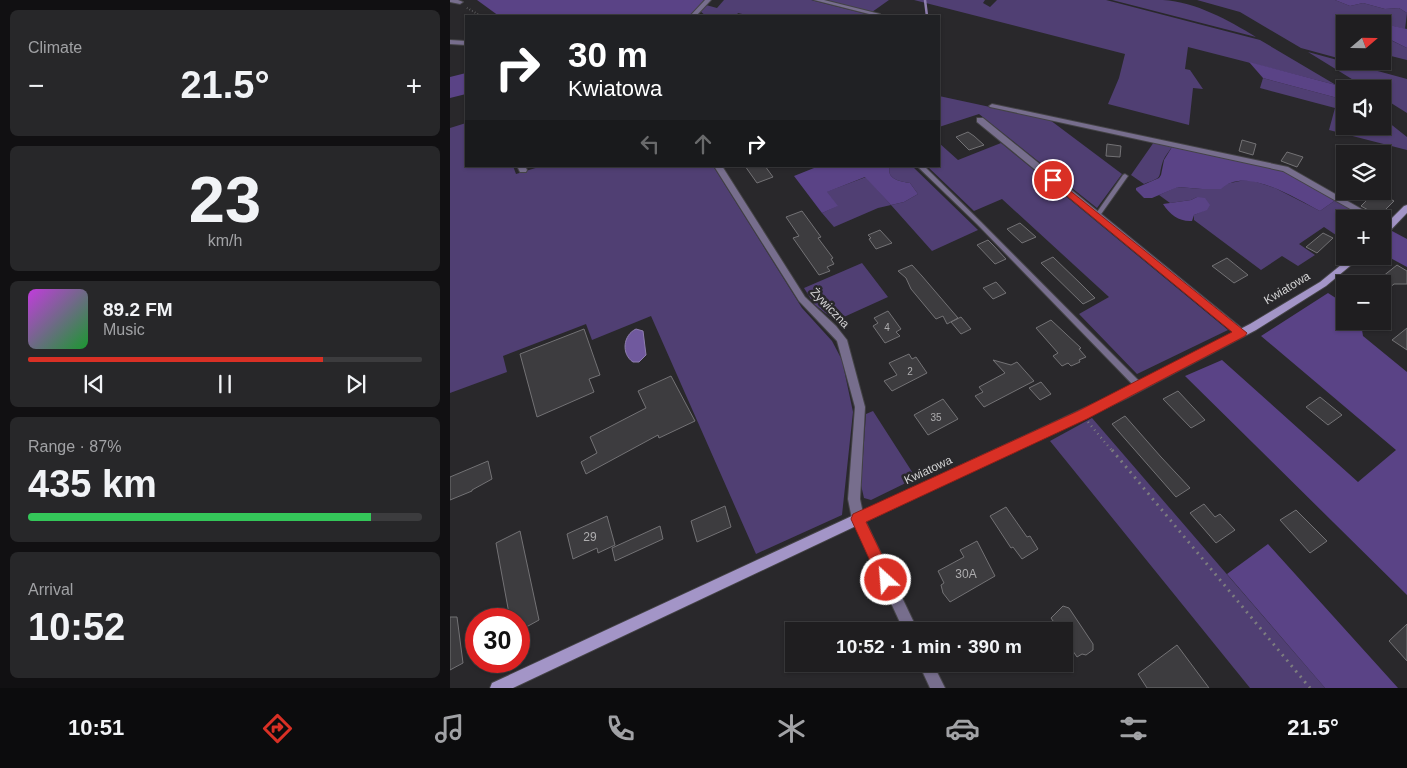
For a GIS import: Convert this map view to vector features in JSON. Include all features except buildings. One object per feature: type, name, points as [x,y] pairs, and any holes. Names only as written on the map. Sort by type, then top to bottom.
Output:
[{"type":"street","points":[[450,0],[460,2]]},
{"type":"street","points":[[694,15],[708,0]]},
{"type":"street","points":[[816,0],[877,14]]},
{"type":"street","points":[[450,42],[465,43]]},
{"type":"street","points":[[992,106],[1285,169],[1359,210]]},
{"type":"street","points":[[980,120],[1241,333]]},
{"type":"street","name":"Żywiczna","points":[[719,167],[802,299],[808,307],[836,331],[842,340],[860,407],[854,499],[858,519],[907,622]]},
{"type":"street","points":[[1391,221],[1407,208]]},
{"type":"street","name":"Kwiatowa","points":[[497,688],[1082,415],[1241,333],[1323,284],[1347,265]]},
{"type":"street","points":[[930,672],[938,688]]},
{"type":"lane","points":[[921,167],[979,223],[1139,386]]},
{"type":"lane","points":[[1097,216],[1126,176]]},
{"type":"path","points":[[460,2],[480,15]]},
{"type":"path","points":[[1082,415],[1310,688]]},
{"type":"shaded area","points":[[477,0],[706,0],[691,15],[498,15]]},
{"type":"shaded area","points":[[724,0],[811,0],[870,15],[747,15],[738,13],[737,15],[705,15],[700,11],[706,5],[717,8]]},
{"type":"shaded area","points":[[826,0],[889,0],[872,12]]},
{"type":"shaded area","points":[[914,0],[985,0],[983,3],[990,7],[997,0],[1106,0],[1260,40],[1336,85],[1188,47],[1185,69],[1190,70],[1203,89],[1193,88],[1189,125],[1108,104],[1119,78],[1125,54]]},
{"type":"shaded area","points":[[1112,0],[1163,0],[1188,4],[1223,18],[1256,37]]},
{"type":"shaded area","points":[[1197,0],[1335,0],[1350,6],[1363,3],[1385,9],[1399,8],[1407,13],[1405,29],[1391,26],[1391,15],[1336,15],[1336,58],[1301,48],[1240,12]]},
{"type":"shaded area","points":[[1335,0],[1407,0],[1407,13],[1399,8],[1385,9],[1363,3],[1350,6]]},
{"type":"shaded area","points":[[1391,25],[1407,29],[1407,48],[1391,40]]},
{"type":"shaded area","points":[[1391,40],[1407,48],[1407,60],[1391,56]]},
{"type":"shaded area","points":[[1308,52],[1336,60],[1336,69]]},
{"type":"shaded area","points":[[1249,62],[1336,85],[1336,98],[1263,78]]},
{"type":"shaded area","points":[[1337,70],[1374,70],[1407,79],[1407,113],[1391,103],[1391,80],[1353,80]]},
{"type":"shaded area","points":[[465,73],[465,94],[450,98],[450,77]]},
{"type":"shaded area","points":[[1263,78],[1336,98],[1336,132],[1329,130],[1335,108],[1260,88]]},
{"type":"shaded area","points":[[940,96],[1050,120],[1122,174],[1097,208],[979,114],[940,127]]},
{"type":"shaded area","points":[[465,123],[465,167],[513,167],[516,174],[539,167],[714,167],[802,308],[832,341],[842,360],[853,412],[842,515],[756,554],[651,316],[592,340],[586,324],[503,356],[507,372],[450,393],[450,128]]},
{"type":"shaded area","points":[[1391,124],[1407,137],[1407,150],[1348,135],[1391,135]]},
{"type":"shaded area","points":[[1154,142],[1172,147],[1163,161],[1158,178],[1144,184],[1131,175]]},
{"type":"shaded area","points":[[1001,143],[1228,330],[1137,374],[1079,314],[1109,297],[1002,199],[974,211],[928,167],[940,167],[940,144],[958,160]]},
{"type":"shaded area","points":[[1172,147],[1288,172],[1336,200],[1320,211],[1284,192],[1257,182],[1243,181],[1231,183],[1221,189],[1178,187],[1152,198],[1144,198],[1136,188],[1159,178],[1164,160]]},
{"type":"shaded area","points":[[816,167],[890,167],[890,174],[894,179],[910,183],[918,194],[904,202],[891,205],[865,177],[827,192],[838,206],[822,213],[794,176]]},
{"type":"shaded area","points":[[890,167],[913,167],[978,230],[932,251],[891,205],[904,202],[918,194],[910,183],[894,179],[889,170]]},
{"type":"shaded area","points":[[866,177],[891,205],[878,208],[834,227],[822,213],[837,206],[826,192]]},
{"type":"shaded area","points":[[1250,180],[1275,188],[1320,211],[1336,200],[1353,208],[1350,210],[1336,210],[1336,235],[1324,227],[1299,244],[1315,255],[1298,266],[1282,256],[1261,270],[1194,220],[1194,215],[1203,211],[1197,197],[1191,200],[1170,203],[1159,195],[1177,187],[1202,189]]},
{"type":"shaded area","points":[[1197,197],[1205,198],[1210,205],[1207,210],[1194,215],[1192,221],[1176,217],[1163,204],[1191,200]]},
{"type":"shaded area","points":[[1391,232],[1407,239],[1407,267],[1391,258]]},
{"type":"shaded area","points":[[862,263],[888,297],[835,321],[814,304],[804,288]]},
{"type":"shaded area","points":[[1328,293],[1336,298],[1336,330],[1362,330],[1363,336],[1407,372],[1407,595],[1185,376],[1222,360],[1358,482],[1396,450],[1261,336]]},
{"type":"shaded area","points":[[636,329],[643,331],[646,355],[639,362],[633,362],[629,359],[625,345],[628,336]]},
{"type":"shaded area","points":[[873,411],[916,478],[871,500],[864,498],[861,485],[866,414]]},
{"type":"shaded area","points":[[1092,418],[1325,688],[1250,688],[1050,441]]},
{"type":"shaded area","points":[[1268,544],[1398,688],[1325,688],[1227,574]]},
{"type":"waterway","points":[[925,0],[927,15]]},
{"type":"route","points":[[886,580],[858,519],[1082,415],[1241,333],[1053,180]]}]
